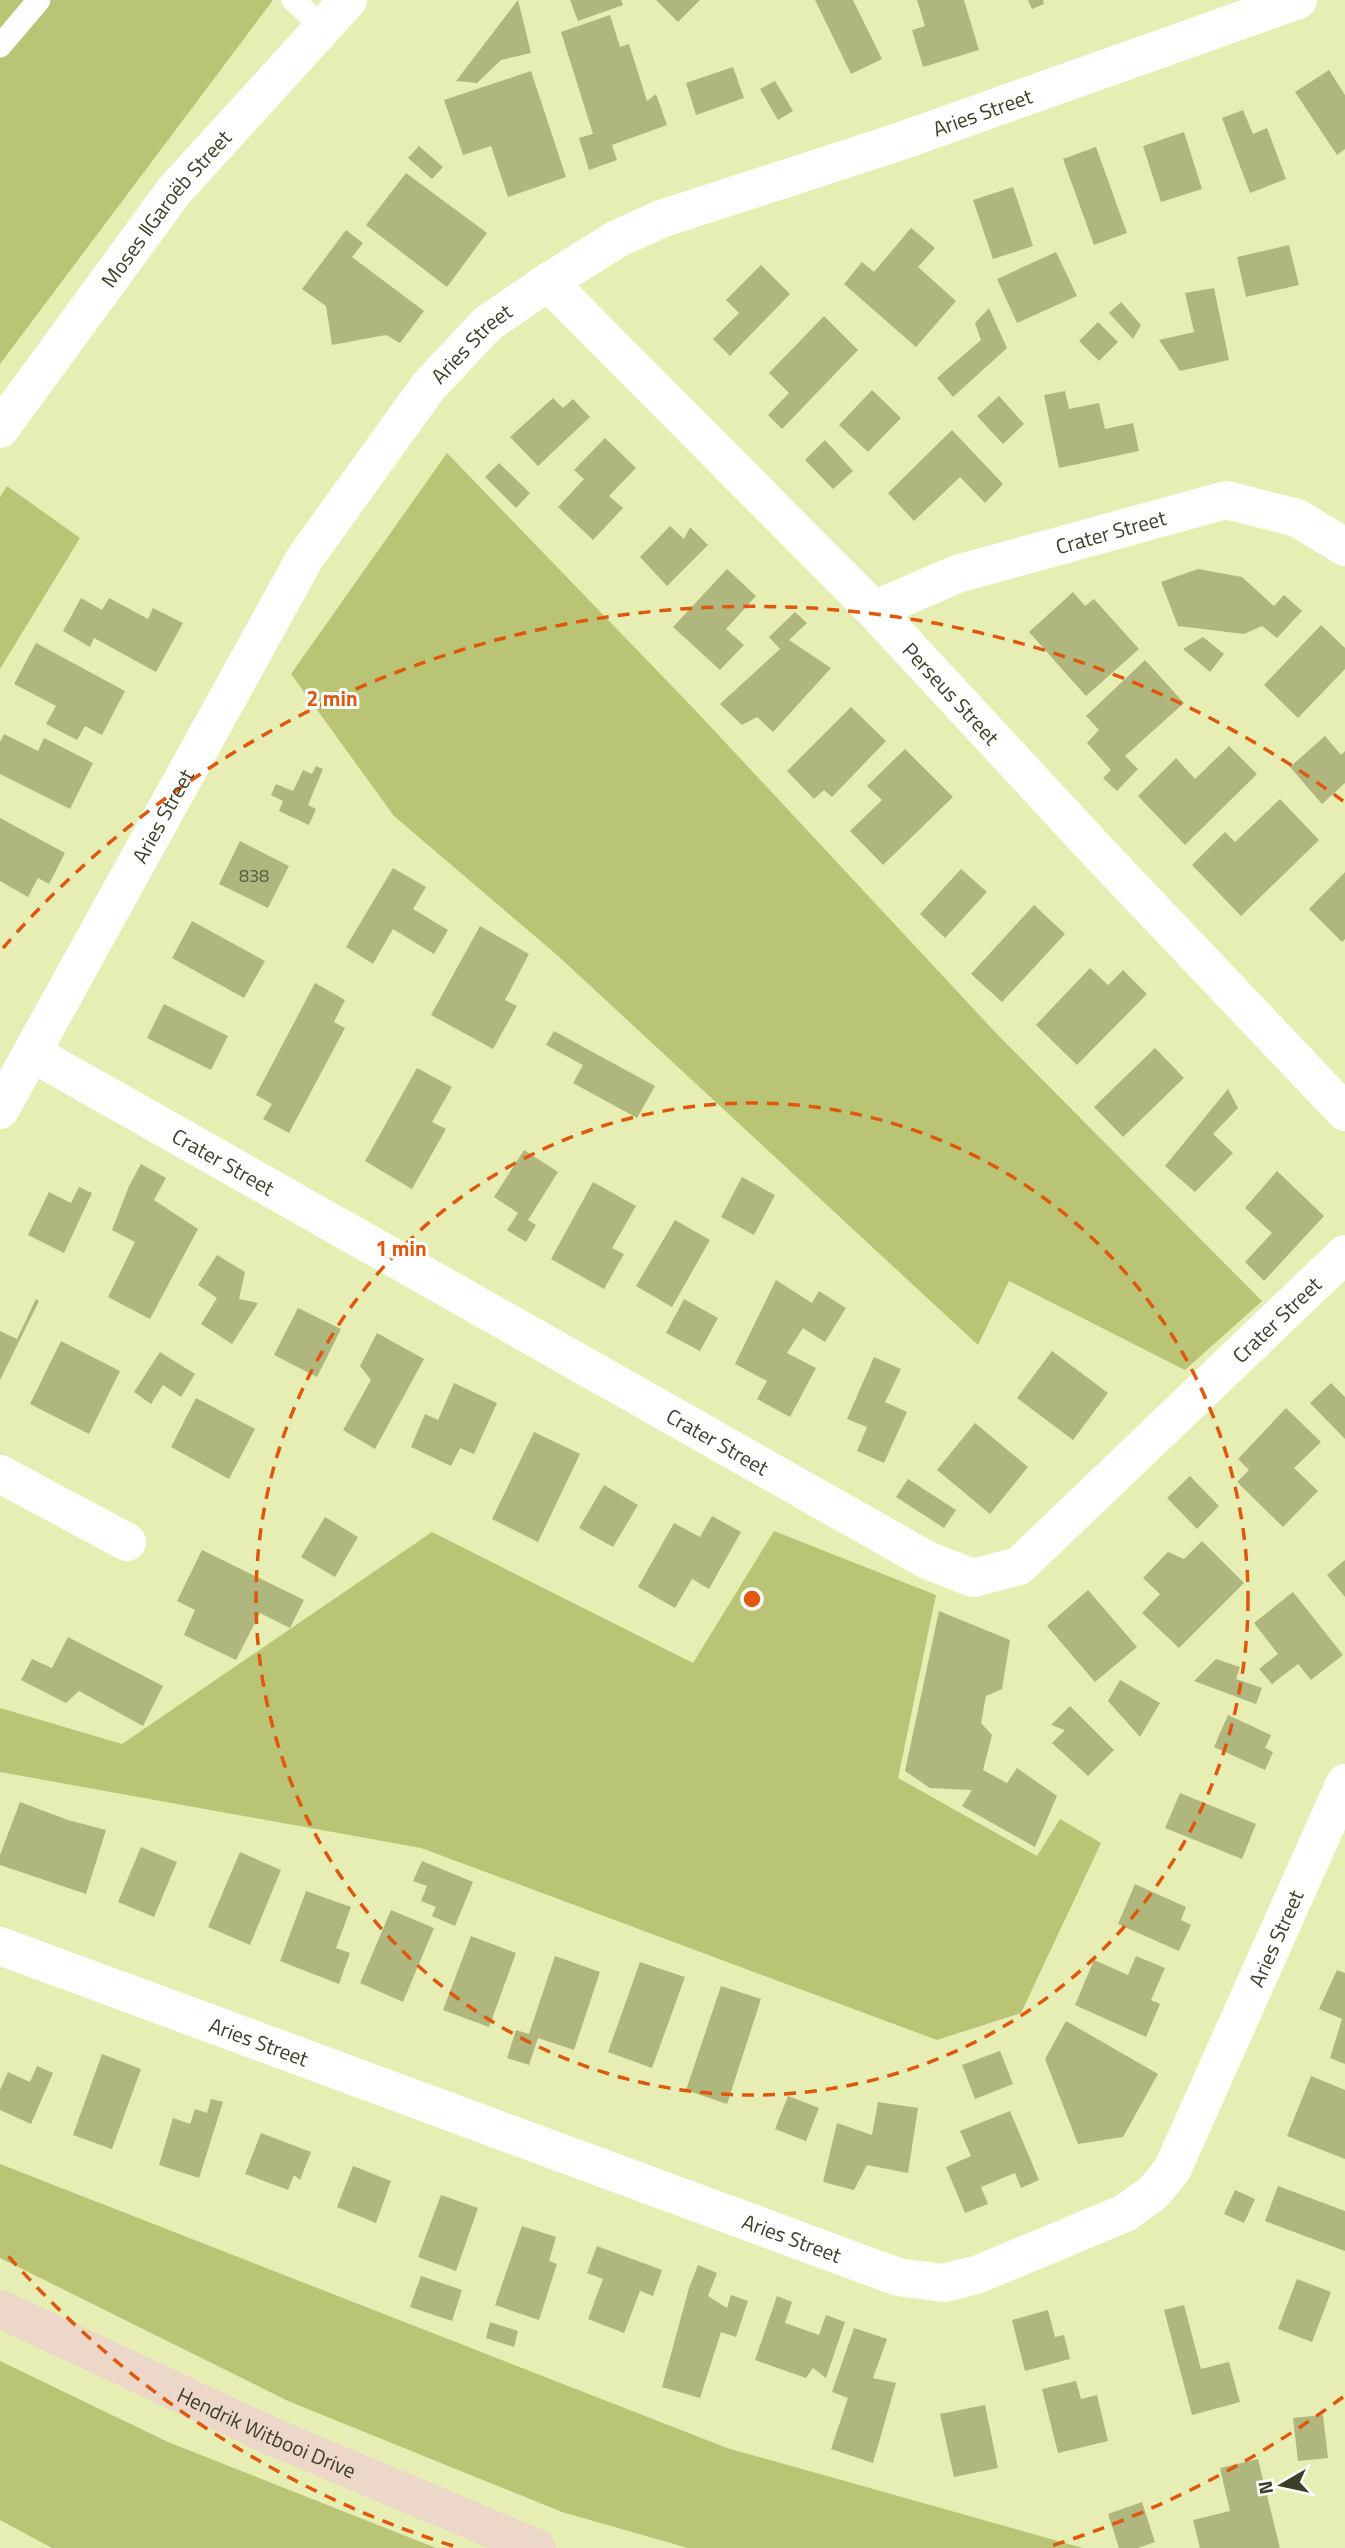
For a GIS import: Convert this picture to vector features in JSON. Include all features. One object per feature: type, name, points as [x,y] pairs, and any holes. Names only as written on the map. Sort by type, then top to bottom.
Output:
[{"type":"main road","name":"Hendrik Witbooi Drive","points":[[0,2309],[272,2437],[537,2548]]},
{"type":"street","name":"Aries Street","points":[[0,1110],[305,558],[428,387],[487,324],[617,239],[661,219],[901,141],[1298,0]]},
{"type":"street","name":"Moses ǁGaroëb Street","points":[[0,429],[174,191],[335,14]]},
{"type":"street","name":"Perseus Street","points":[[548,282],[874,610],[1100,854],[1345,1112]]},
{"type":"street","name":"Crater Street","points":[[874,610],[957,575],[1226,500],[1297,518],[1345,547]]},
{"type":"street","name":"Crater Street","points":[[32,1053],[928,1560],[973,1578],[1019,1566],[1345,1254]]},
{"type":"street","points":[[0,1474],[127,1542]]},
{"type":"street","name":"Aries Street","points":[[0,1946],[898,2277],[944,2283],[979,2274],[1125,2213],[1153,2193],[1172,2169],[1345,1783]]},
{"type":"lane","points":[[0,46],[39,0]]},
{"type":"lane","points":[[293,0],[335,14]]},
{"type":"green space","points":[[0,0],[273,0],[0,364]]},
{"type":"green space","points":[[447,453],[696,711],[995,1032],[1262,1301],[1185,1370],[1009,1281],[978,1345],[557,955],[394,816],[291,674]]},
{"type":"green space","points":[[7,486],[80,538],[0,669],[0,497]]},
{"type":"green space","points":[[774,1531],[936,1595],[898,1778],[1037,1856],[1060,1819],[1101,1843],[1021,2013],[937,2040],[421,1848],[0,1772],[0,1708],[122,1744],[432,1532],[693,1663]]},
{"type":"green space","points":[[0,2164],[727,2448],[1083,2548],[688,2548],[562,2512],[288,2401],[0,2258]]},
{"type":"green space","points":[[0,2361],[168,2442],[436,2548],[52,2548],[0,2520]]},
{"type":"building","points":[[518,0],[531,53],[501,60],[477,83],[456,81]]},
{"type":"building","points":[[570,0],[621,0],[623,5],[578,21]]},
{"type":"building","points":[[656,0],[700,0],[678,22]]},
{"type":"building","points":[[815,0],[853,0],[882,59],[851,74]]},
{"type":"building","points":[[917,0],[964,0],[979,50],[923,67],[912,30],[925,26]]},
{"type":"building","points":[[1028,0],[1043,0],[1044,4],[1032,9]]},
{"type":"building","points":[[610,15],[620,47],[629,44],[647,101],[656,94],[667,125],[612,145],[617,160],[589,170],[579,138],[593,134],[561,32]]},
{"type":"building","points":[[733,67],[744,98],[696,115],[686,83]]},
{"type":"building","points":[[1329,70],[1345,95],[1345,149],[1337,155],[1295,92]]},
{"type":"building","points":[[531,71],[566,177],[508,197],[491,146],[463,155],[444,100]]},
{"type":"building","points":[[775,81],[793,111],[778,120],[760,89]]},
{"type":"building","points":[[1243,110],[1253,134],[1267,128],[1286,179],[1250,193],[1222,118]]},
{"type":"building","points":[[1184,132],[1202,189],[1161,202],[1143,146]]},
{"type":"building","points":[[419,146],[443,167],[432,179],[408,158]]},
{"type":"building","points":[[1096,147],[1127,233],[1094,245],[1063,159]]},
{"type":"building","points":[[406,173],[487,233],[447,287],[366,225]]},
{"type":"building","points":[[1013,187],[1033,246],[993,259],[973,200]]},
{"type":"building","points":[[911,228],[935,248],[918,267],[956,301],[916,347],[844,284],[862,262],[874,272]]},
{"type":"building","points":[[346,230],[363,243],[352,257],[424,311],[400,343],[386,335],[332,345],[326,306],[302,289]]},
{"type":"building","points":[[1289,245],[1299,285],[1246,297],[1237,257]]},
{"type":"building","points":[[1056,252],[1077,296],[1017,323],[997,279]]},
{"type":"building","points":[[761,265],[790,294],[730,356],[713,339],[739,313],[726,300]]},
{"type":"building","points":[[1214,288],[1229,360],[1180,371],[1159,340],[1194,332],[1185,293]]},
{"type":"building","points":[[1121,302],[1141,325],[1133,339],[1109,313]]},
{"type":"building","points":[[989,308],[1007,348],[953,397],[937,378],[981,340],[975,323]]},
{"type":"building","points":[[824,316],[858,350],[782,429],[768,415],[789,393],[769,373]]},
{"type":"building","points":[[1098,322],[1118,342],[1099,361],[1079,341]]},
{"type":"building","points":[[872,390],[901,418],[868,452],[839,425]]},
{"type":"building","points":[[1065,391],[1069,409],[1099,403],[1105,429],[1133,423],[1139,451],[1059,468],[1044,395]]},
{"type":"building","points":[[999,396],[1024,424],[1003,444],[977,416]]},
{"type":"building","points":[[553,398],[563,408],[573,399],[590,417],[538,466],[510,437]]},
{"type":"building","points":[[952,430],[1003,484],[985,503],[960,477],[914,521],[888,493]]},
{"type":"building","points":[[605,438],[636,468],[609,496],[623,508],[593,540],[558,507],[584,479],[574,470]]},
{"type":"building","points":[[825,440],[853,471],[833,489],[805,460]]},
{"type":"building","points":[[499,463],[530,493],[516,508],[485,477]]},
{"type":"building","points":[[670,526],[684,539],[690,527],[708,545],[667,586],[640,557]]},
{"type":"building","points":[[727,569],[756,596],[726,629],[744,645],[720,670],[673,627]]},
{"type":"building","points":[[1198,569],[1242,577],[1274,606],[1284,595],[1302,611],[1277,638],[1262,626],[1244,634],[1178,626],[1161,582]]},
{"type":"building","points":[[1073,592],[1085,606],[1094,599],[1139,649],[1086,696],[1029,632]]},
{"type":"building","points":[[81,598],[102,610],[109,598],[148,619],[153,608],[183,623],[156,672],[94,638],[90,647],[63,631]]},
{"type":"building","points":[[795,612],[807,623],[789,640],[831,668],[773,732],[757,717],[742,725],[720,704],[780,649],[769,637]]},
{"type":"building","points":[[1321,625],[1345,648],[1345,669],[1298,718],[1264,685]]},
{"type":"building","points":[[1203,637],[1224,654],[1210,672],[1183,649]]},
{"type":"building","points":[[36,643],[125,691],[102,735],[85,726],[77,740],[46,724],[56,706],[14,684]]},
{"type":"building","points":[[1145,660],[1184,703],[1125,756],[1138,769],[1117,791],[1103,778],[1111,770],[1087,743],[1099,730],[1086,716]]},
{"type":"building","points":[[851,707],[886,741],[832,797],[824,790],[814,799],[787,771]]},
{"type":"building","points":[[4,734],[38,751],[44,738],[93,763],[70,809],[0,774],[0,742]]},
{"type":"building","points":[[1325,736],[1341,755],[1345,751],[1345,783],[1322,804],[1290,767]]},
{"type":"building","points":[[1229,746],[1257,774],[1185,845],[1138,796],[1176,758],[1195,779]]},
{"type":"building","points":[[905,749],[953,797],[883,865],[850,831],[882,800],[867,786]]},
{"type":"building","points":[[316,766],[323,769],[308,805],[316,809],[309,825],[279,811],[283,801],[271,795],[276,784],[293,791],[303,770],[312,774]]},
{"type":"building","points":[[1280,799],[1319,840],[1241,916],[1192,865],[1225,832],[1235,842]]},
{"type":"building","points":[[0,818],[65,853],[49,884],[38,878],[28,897],[0,881]]},
{"type":"building","points":[[240,841],[289,866],[268,908],[219,884]]},
{"type":"building","points":[[393,868],[426,887],[413,909],[448,930],[434,954],[393,929],[373,964],[346,947]]},
{"type":"building","points":[[961,869],[987,892],[945,938],[920,914]]},
{"type":"building","points":[[1345,872],[1345,939],[1342,942],[1309,909]]},
{"type":"building","points":[[1034,905],[1065,934],[1002,1002],[971,974]]},
{"type":"building","points":[[192,921],[265,961],[244,998],[172,958]]},
{"type":"building","points":[[480,926],[529,954],[505,1000],[517,1006],[493,1049],[431,1015]]},
{"type":"building","points":[[1090,968],[1108,985],[1123,970],[1147,994],[1077,1065],[1036,1025]]},
{"type":"building","points":[[315,983],[345,1000],[334,1022],[345,1028],[289,1133],[263,1119],[272,1104],[256,1095]]},
{"type":"building","points":[[164,1004],[228,1036],[211,1070],[147,1038]]},
{"type":"building","points":[[554,1031],[655,1086],[637,1118],[573,1083],[583,1065],[546,1045]]},
{"type":"building","points":[[1155,1048],[1184,1078],[1123,1137],[1094,1107]]},
{"type":"building","points":[[417,1068],[452,1087],[432,1122],[446,1129],[412,1189],[365,1161]]},
{"type":"building","points":[[1228,1089],[1238,1108],[1213,1134],[1233,1153],[1195,1192],[1165,1166]]},
{"type":"building","points":[[524,1150],[558,1172],[528,1220],[536,1225],[526,1242],[507,1230],[518,1213],[494,1197]]},
{"type":"building","points":[[141,1164],[166,1178],[154,1200],[198,1229],[150,1319],[108,1297],[135,1242],[112,1230],[129,1186]]},
{"type":"building","points":[[1277,1171],[1324,1216],[1264,1281],[1245,1262],[1272,1233],[1245,1208]]},
{"type":"building","points":[[742,1177],[775,1195],[754,1235],[721,1217]]},
{"type":"building","points":[[593,1182],[636,1206],[612,1248],[624,1254],[604,1289],[551,1259]]},
{"type":"building","points":[[79,1187],[92,1193],[64,1253],[28,1235],[49,1192],[71,1203]]},
{"type":"building","points":[[675,1220],[710,1240],[672,1307],[636,1286]]},
{"type":"building","points":[[217,1255],[245,1272],[239,1299],[258,1303],[232,1344],[201,1324],[217,1298],[198,1285]]},
{"type":"building","points":[[776,1280],[812,1303],[819,1291],[846,1308],[825,1342],[803,1328],[787,1353],[816,1368],[790,1417],[757,1399],[767,1381],[735,1364]]},
{"type":"building","points":[[36,1299],[39,1301],[0,1380],[0,1331],[17,1339]]},
{"type":"building","points":[[684,1299],[718,1318],[700,1351],[666,1333]]},
{"type":"building","points":[[298,1308],[341,1329],[317,1377],[274,1355]]},
{"type":"building","points":[[377,1333],[424,1359],[375,1449],[343,1430],[371,1380],[360,1366]]},
{"type":"building","points":[[61,1341],[120,1371],[89,1434],[30,1404]]},
{"type":"building","points":[[1052,1351],[1108,1393],[1073,1440],[1017,1398]]},
{"type":"building","points":[[160,1352],[195,1374],[181,1397],[163,1385],[151,1404],[134,1392]]},
{"type":"building","points":[[874,1357],[901,1369],[885,1402],[907,1412],[884,1463],[857,1451],[867,1427],[847,1419]]},
{"type":"building","points":[[454,1383],[497,1403],[474,1454],[460,1448],[451,1466],[411,1447],[425,1414],[438,1420]]},
{"type":"building","points":[[1331,1383],[1345,1397],[1345,1439],[1310,1403]]},
{"type":"building","points":[[196,1398],[255,1429],[229,1479],[171,1447]]},
{"type":"building","points":[[1286,1408],[1321,1442],[1294,1468],[1318,1491],[1283,1527],[1237,1482],[1249,1470],[1238,1459]]},
{"type":"building","points":[[975,1423],[1028,1467],[990,1514],[937,1470]]},
{"type":"building","points":[[534,1432],[580,1454],[538,1542],[492,1519]]},
{"type":"building","points":[[1190,1476],[1219,1506],[1197,1529],[1167,1498]]},
{"type":"building","points":[[908,1479],[956,1510],[944,1528],[896,1497]]},
{"type":"building","points":[[604,1485],[638,1505],[613,1547],[579,1528]]},
{"type":"building","points":[[712,1516],[741,1532],[709,1589],[692,1579],[675,1608],[638,1587],[674,1523],[700,1537]]},
{"type":"building","points":[[325,1517],[358,1537],[335,1577],[301,1557]]},
{"type":"building","points":[[1202,1541],[1244,1583],[1179,1648],[1142,1613],[1160,1594],[1143,1578],[1168,1552],[1184,1559]]},
{"type":"building","points":[[202,1550],[304,1600],[290,1628],[260,1613],[236,1660],[184,1635],[195,1610],[177,1601]]},
{"type":"building","points":[[1345,1560],[1345,1597],[1327,1575]]},
{"type":"building","points":[[1088,1590],[1137,1647],[1095,1682],[1047,1626]]},
{"type":"building","points":[[1293,1592],[1343,1655],[1311,1680],[1298,1664],[1272,1684],[1259,1669],[1278,1654],[1254,1623]]},
{"type":"building","points":[[939,1611],[1010,1640],[1002,1689],[986,1696],[981,1723],[992,1735],[983,1770],[1007,1783],[1017,1768],[1057,1796],[1035,1847],[962,1806],[972,1790],[930,1788],[905,1771]]},
{"type":"building","points":[[68,1637],[163,1686],[143,1726],[79,1691],[66,1703],[21,1680],[32,1659],[52,1668]]},
{"type":"building","points":[[1216,1659],[1240,1667],[1236,1679],[1262,1688],[1256,1704],[1194,1681]]},
{"type":"building","points":[[1120,1680],[1160,1703],[1140,1737],[1108,1701]]},
{"type":"building","points":[[1070,1706],[1114,1750],[1088,1776],[1052,1743],[1065,1730],[1051,1725]]},
{"type":"building","points":[[1228,1715],[1271,1735],[1265,1748],[1273,1752],[1265,1770],[1214,1747]]},
{"type":"building","points":[[1180,1793],[1256,1824],[1242,1859],[1165,1828]]},
{"type":"building","points":[[20,1802],[68,1820],[106,1830],[86,1894],[0,1865],[0,1855]]},
{"type":"building","points":[[141,1847],[177,1862],[154,1917],[118,1902]]},
{"type":"building","points":[[240,1852],[281,1870],[250,1945],[208,1927]]},
{"type":"building","points":[[422,1861],[473,1882],[455,1926],[432,1916],[436,1907],[421,1901],[427,1886],[413,1881]]},
{"type":"building","points":[[1135,1884],[1186,1907],[1181,1920],[1191,1925],[1179,1951],[1118,1924]]},
{"type":"building","points":[[306,1891],[351,1907],[336,1948],[350,1953],[339,1984],[280,1961]]},
{"type":"building","points":[[391,1910],[434,1928],[403,2002],[360,1983]]},
{"type":"building","points":[[471,1936],[516,1953],[489,2027],[443,2010]]},
{"type":"building","points":[[555,1956],[600,1972],[574,2050],[538,2038],[529,2065],[507,2058],[516,2030],[529,2034]]},
{"type":"building","points":[[1136,1956],[1165,1968],[1151,2000],[1160,2004],[1146,2037],[1075,2005],[1094,1960],[1128,1975]]},
{"type":"building","points":[[640,1962],[685,1977],[652,2068],[608,2052]]},
{"type":"building","points":[[1337,1970],[1345,1973],[1345,2064],[1330,2058],[1342,2019],[1319,2009]]},
{"type":"building","points":[[721,1986],[761,1999],[727,2104],[686,2090]]},
{"type":"building","points":[[1066,2021],[1158,2074],[1123,2137],[1078,2144],[1045,2059]]},
{"type":"building","points":[[1000,2051],[1013,2084],[975,2099],[962,2065]]},
{"type":"building","points":[[102,2054],[141,2069],[112,2149],[73,2135]]},
{"type":"building","points":[[37,2066],[53,2073],[31,2124],[0,2110],[0,2090],[8,2072],[30,2082]]},
{"type":"building","points":[[1311,2076],[1345,2090],[1345,2159],[1287,2136]]},
{"type":"building","points":[[788,2096],[819,2108],[806,2141],[775,2129]]},
{"type":"building","points":[[211,2099],[223,2102],[199,2178],[159,2165],[173,2118],[190,2124],[195,2109],[207,2113]]},
{"type":"building","points":[[878,2102],[918,2108],[908,2173],[867,2165],[854,2190],[823,2182],[837,2123],[872,2135]]},
{"type":"building","points":[[1010,2111],[1039,2180],[1021,2188],[1015,2173],[981,2187],[988,2204],[965,2213],[946,2167],[971,2156],[960,2131]]},
{"type":"building","points":[[261,2133],[311,2152],[300,2180],[294,2175],[288,2190],[245,2174]]},
{"type":"building","points":[[353,2166],[391,2181],[376,2223],[337,2207]]},
{"type":"building","points":[[1278,2186],[1345,2211],[1345,2251],[1265,2221]]},
{"type":"building","points":[[1235,2190],[1255,2199],[1244,2223],[1224,2214]]},
{"type":"building","points":[[441,2195],[478,2208],[456,2271],[418,2257]]},
{"type":"building","points":[[522,2226],[556,2237],[549,2261],[557,2264],[539,2320],[495,2305]]},
{"type":"building","points":[[597,2246],[662,2270],[653,2296],[640,2291],[624,2333],[588,2319],[603,2279],[587,2273]]},
{"type":"building","points":[[698,2265],[717,2273],[708,2296],[727,2308],[731,2295],[748,2301],[736,2337],[721,2332],[700,2398],[662,2387],[689,2288]]},
{"type":"building","points":[[421,2276],[462,2290],[452,2321],[410,2307]]},
{"type":"building","points":[[1297,2279],[1331,2292],[1312,2342],[1278,2329]]},
{"type":"building","points":[[777,2296],[792,2302],[785,2323],[819,2335],[826,2315],[845,2322],[826,2378],[813,2368],[806,2378],[755,2360]]},
{"type":"building","points":[[1184,2305],[1201,2369],[1229,2362],[1240,2402],[1192,2415],[1164,2310]]},
{"type":"building","points":[[1048,2310],[1055,2337],[1064,2335],[1070,2359],[1025,2371],[1012,2320]]},
{"type":"building","points":[[490,2322],[518,2331],[514,2347],[486,2338]]},
{"type":"building","points":[[854,2328],[887,2339],[873,2378],[896,2383],[873,2463],[831,2449],[848,2398],[832,2392]]},
{"type":"building","points":[[1076,2381],[1081,2399],[1097,2395],[1108,2441],[1058,2453],[1042,2389]]},
{"type":"building","points":[[985,2405],[998,2468],[954,2477],[940,2414]]},
{"type":"building","points":[[1323,2415],[1328,2458],[1298,2461],[1293,2418]]},
{"type":"building","points":[[1258,2459],[1280,2548],[1200,2548],[1193,2520],[1230,2511],[1220,2468]]},
{"type":"building","points":[[1142,2502],[1155,2542],[1138,2548],[1119,2548],[1108,2514]]}]
